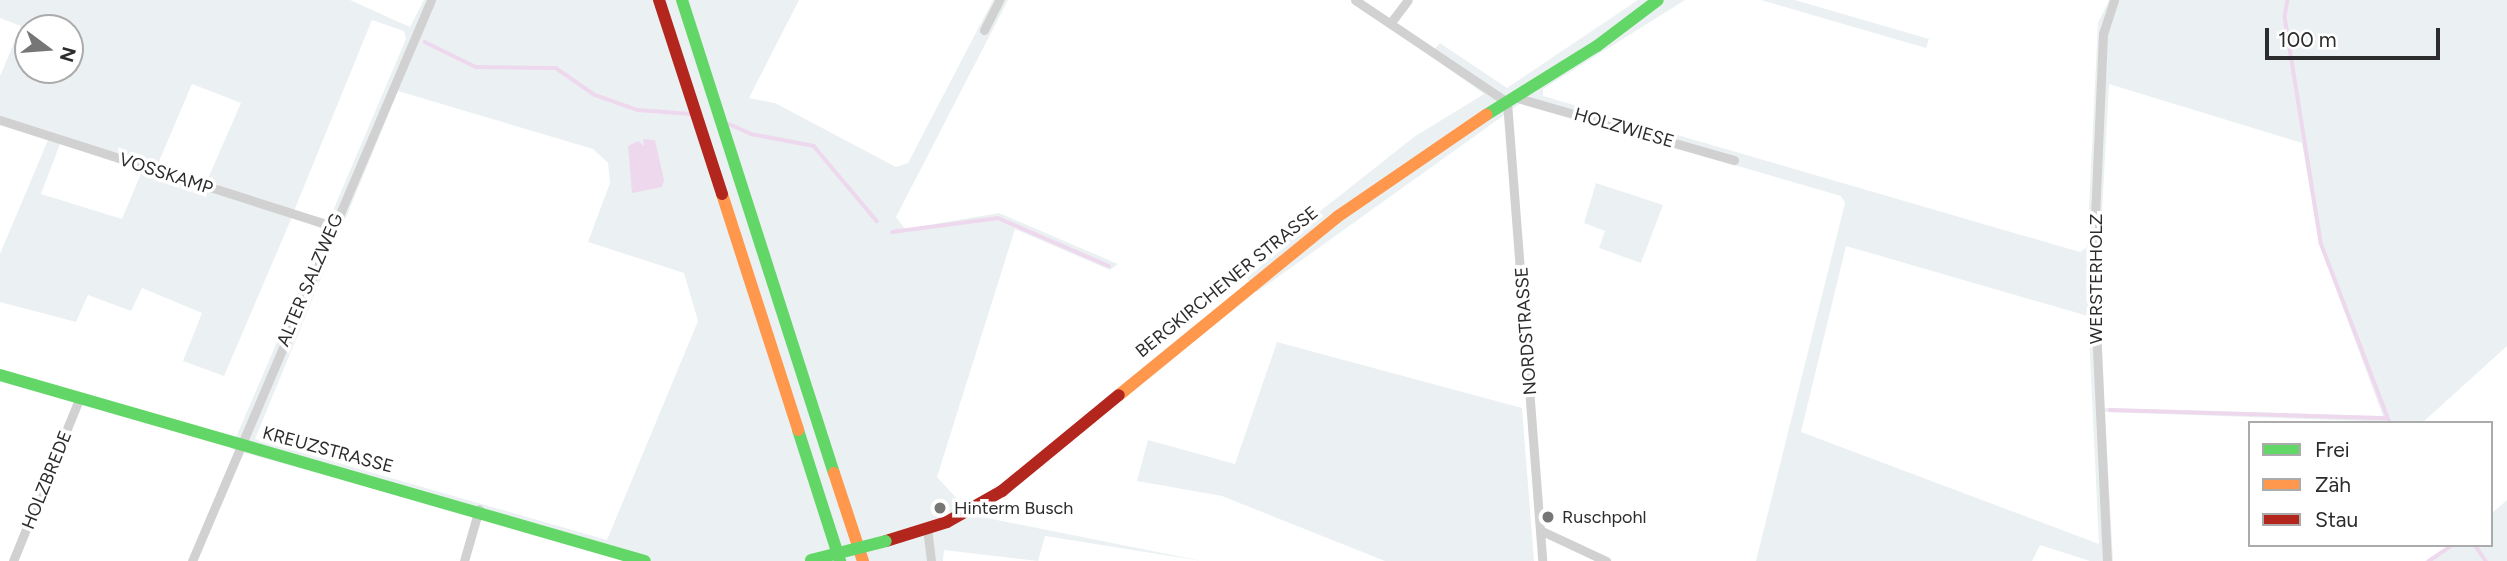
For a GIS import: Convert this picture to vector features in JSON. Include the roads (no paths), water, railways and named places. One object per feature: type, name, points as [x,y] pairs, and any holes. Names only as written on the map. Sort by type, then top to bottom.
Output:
[{"type":"main road","points":[[659,0],[841,561]]},
{"type":"main road","points":[[682,0],[731,142],[863,561]]},
{"type":"main road","name":"BERGKIRCHENER STRASSE","points":[[810,561],[886,541],[963,515],[1002,491],[1262,274],[1511,99],[1597,46],[1658,0]]},
{"type":"main road","name":"KREUZSTRASSE","points":[[0,375],[241,445],[479,509],[645,561]]},
{"type":"street","name":"ALTER SALZWEG","points":[[192,561],[332,226],[431,0]]},
{"type":"street","points":[[984,30],[999,0]]},
{"type":"street","name":"HOLZWIESE","points":[[1355,0],[1392,20],[1511,99],[1734,160]]},
{"type":"street","points":[[1392,20],[1408,0]]},
{"type":"street","name":"WERSTERHOLZ","points":[[2107,561],[2093,263],[2103,34],[2114,0]]},
{"type":"street","name":"NORDSTRASSE","points":[[1511,99],[1542,561]]},
{"type":"street","name":"VOSSKAMP","points":[[0,120],[332,226]]},
{"type":"street","name":"HOLZBREDE","points":[[13,561],[79,399]]},
{"type":"street","points":[[464,561],[479,509]]},
{"type":"street","points":[[927,528],[931,561]]},
{"type":"street","points":[[1542,531],[1606,561]]},
{"type":"waterway","points":[[2288,0],[2285,17],[2321,243],[2389,421]]},
{"type":"waterway","points":[[425,42],[476,67],[556,68],[595,95],[638,110],[691,114]]},
{"type":"waterway","points":[[729,124],[751,134],[814,146],[877,221]]},
{"type":"waterway","points":[[892,232],[998,218],[1109,266]]},
{"type":"waterway","points":[[2110,410],[2386,418]]},
{"type":"waterway","points":[[2429,561],[2450,547]]},
{"type":"waterway","points":[[2476,547],[2486,561]]},
{"type":"place","name":"Hinterm Busch","points":[[940,508]]},
{"type":"place","name":"Ruschpohl","points":[[1548,517]]}]
